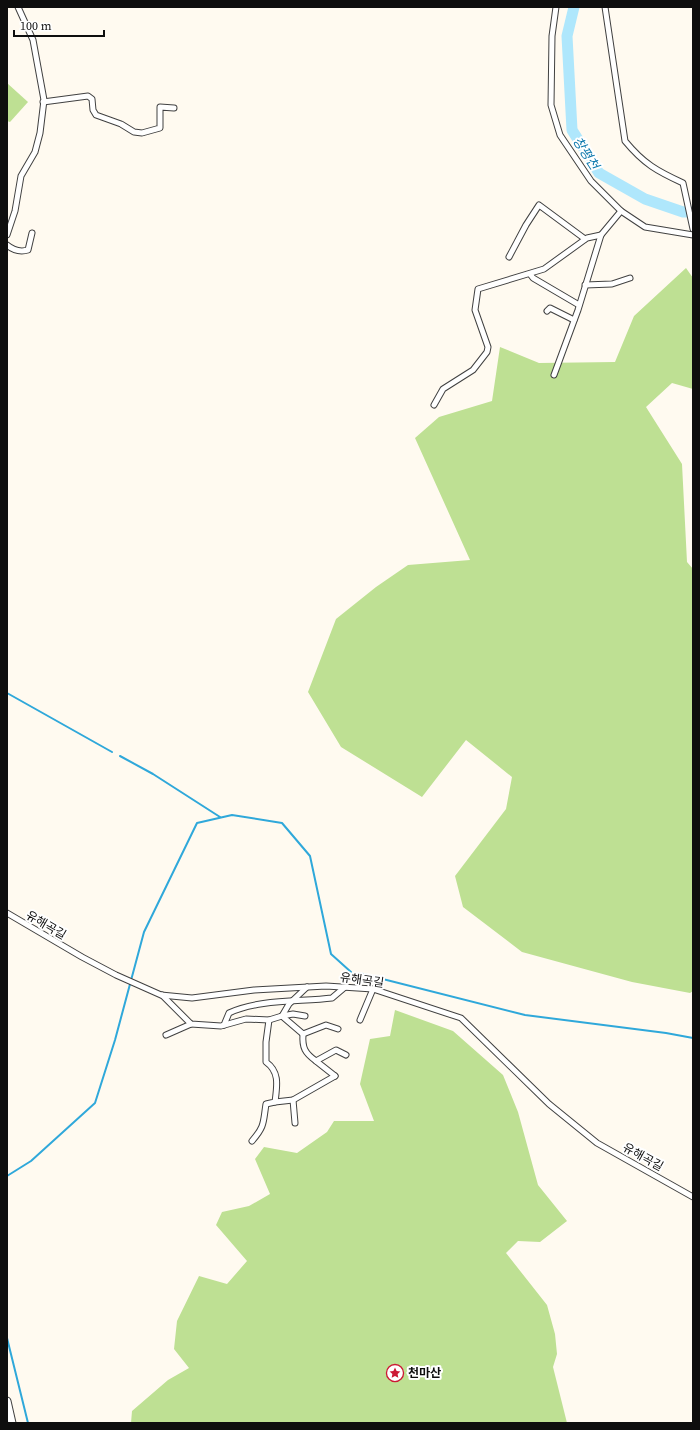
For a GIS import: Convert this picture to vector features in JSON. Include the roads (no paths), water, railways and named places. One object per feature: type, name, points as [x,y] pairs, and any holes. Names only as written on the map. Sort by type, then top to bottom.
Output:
[{"type":"street","points":[[7,235],[15,211],[21,176],[35,152],[40,133],[44,102],[33,40],[18,7]]},
{"type":"street","points":[[556,7],[552,36],[551,105],[560,135],[591,181],[621,211],[645,227],[693,235]]},
{"type":"street","points":[[605,7],[625,141],[639,158],[661,172],[683,183],[693,229]]},
{"type":"street","points":[[44,102],[88,96],[92,99],[96,115],[121,124],[134,132],[142,133],[160,128],[160,107],[174,108]]},
{"type":"street","points":[[509,257],[526,225],[539,205],[585,239]]},
{"type":"street","points":[[554,375],[574,320],[601,235],[621,211]]},
{"type":"street","points":[[7,245],[12,249],[24,251],[28,250],[32,233]]},
{"type":"street","points":[[434,405],[443,389],[469,374],[487,352],[488,346],[475,310],[478,289],[530,274],[551,265],[585,239],[601,235]]},
{"type":"street","points":[[530,274],[533,278],[579,305]]},
{"type":"street","points":[[585,285],[612,284],[630,278]]},
{"type":"street","points":[[547,311],[550,308],[574,320]]},
{"type":"street","name":"유해곡길","points":[[7,913],[116,975],[161,995],[192,998],[254,990],[307,987],[373,989],[433,1007],[461,1018],[549,1104],[597,1143],[693,1197]]},
{"type":"street","points":[[282,1016],[293,1000],[307,987]]},
{"type":"street","points":[[224,1025],[229,1013],[239,1008],[293,1000],[332,998],[345,987]]},
{"type":"street","points":[[360,1020],[373,989]]},
{"type":"street","points":[[161,995],[191,1024]]},
{"type":"street","points":[[166,1035],[191,1024],[224,1025],[246,1019],[269,1020],[293,1014],[305,1016]]},
{"type":"street","points":[[282,1016],[303,1034]]},
{"type":"street","points":[[269,1020],[266,1042],[266,1062],[273,1067],[277,1079],[275,1102]]},
{"type":"street","points":[[303,1034],[326,1025],[338,1029]]},
{"type":"street","points":[[252,1141],[262,1130],[265,1122],[266,1104],[293,1100],[335,1076],[305,1053],[302,1046],[303,1034]]},
{"type":"street","points":[[316,1061],[336,1050],[346,1056]]},
{"type":"street","points":[[293,1100],[295,1123]]},
{"type":"street","points":[[7,1401],[12,1423]]},
{"type":"waterway","name":"창평천","points":[[574,7],[567,36],[572,130],[599,173],[645,199],[683,212],[693,212]]},
{"type":"waterway","points":[[7,693],[112,752]]},
{"type":"waterway","points":[[120,756],[153,774],[220,817]]},
{"type":"waterway","points":[[7,1176],[31,1161],[95,1103],[115,1040],[144,932],[197,823],[232,815],[282,823],[310,856],[331,954],[351,972]]},
{"type":"waterway","points":[[359,973],[525,1015],[666,1033],[693,1038]]},
{"type":"waterway","points":[[7,1338],[28,1423]]},
{"type":"place","name":"천마산","points":[[395,1373]]}]
